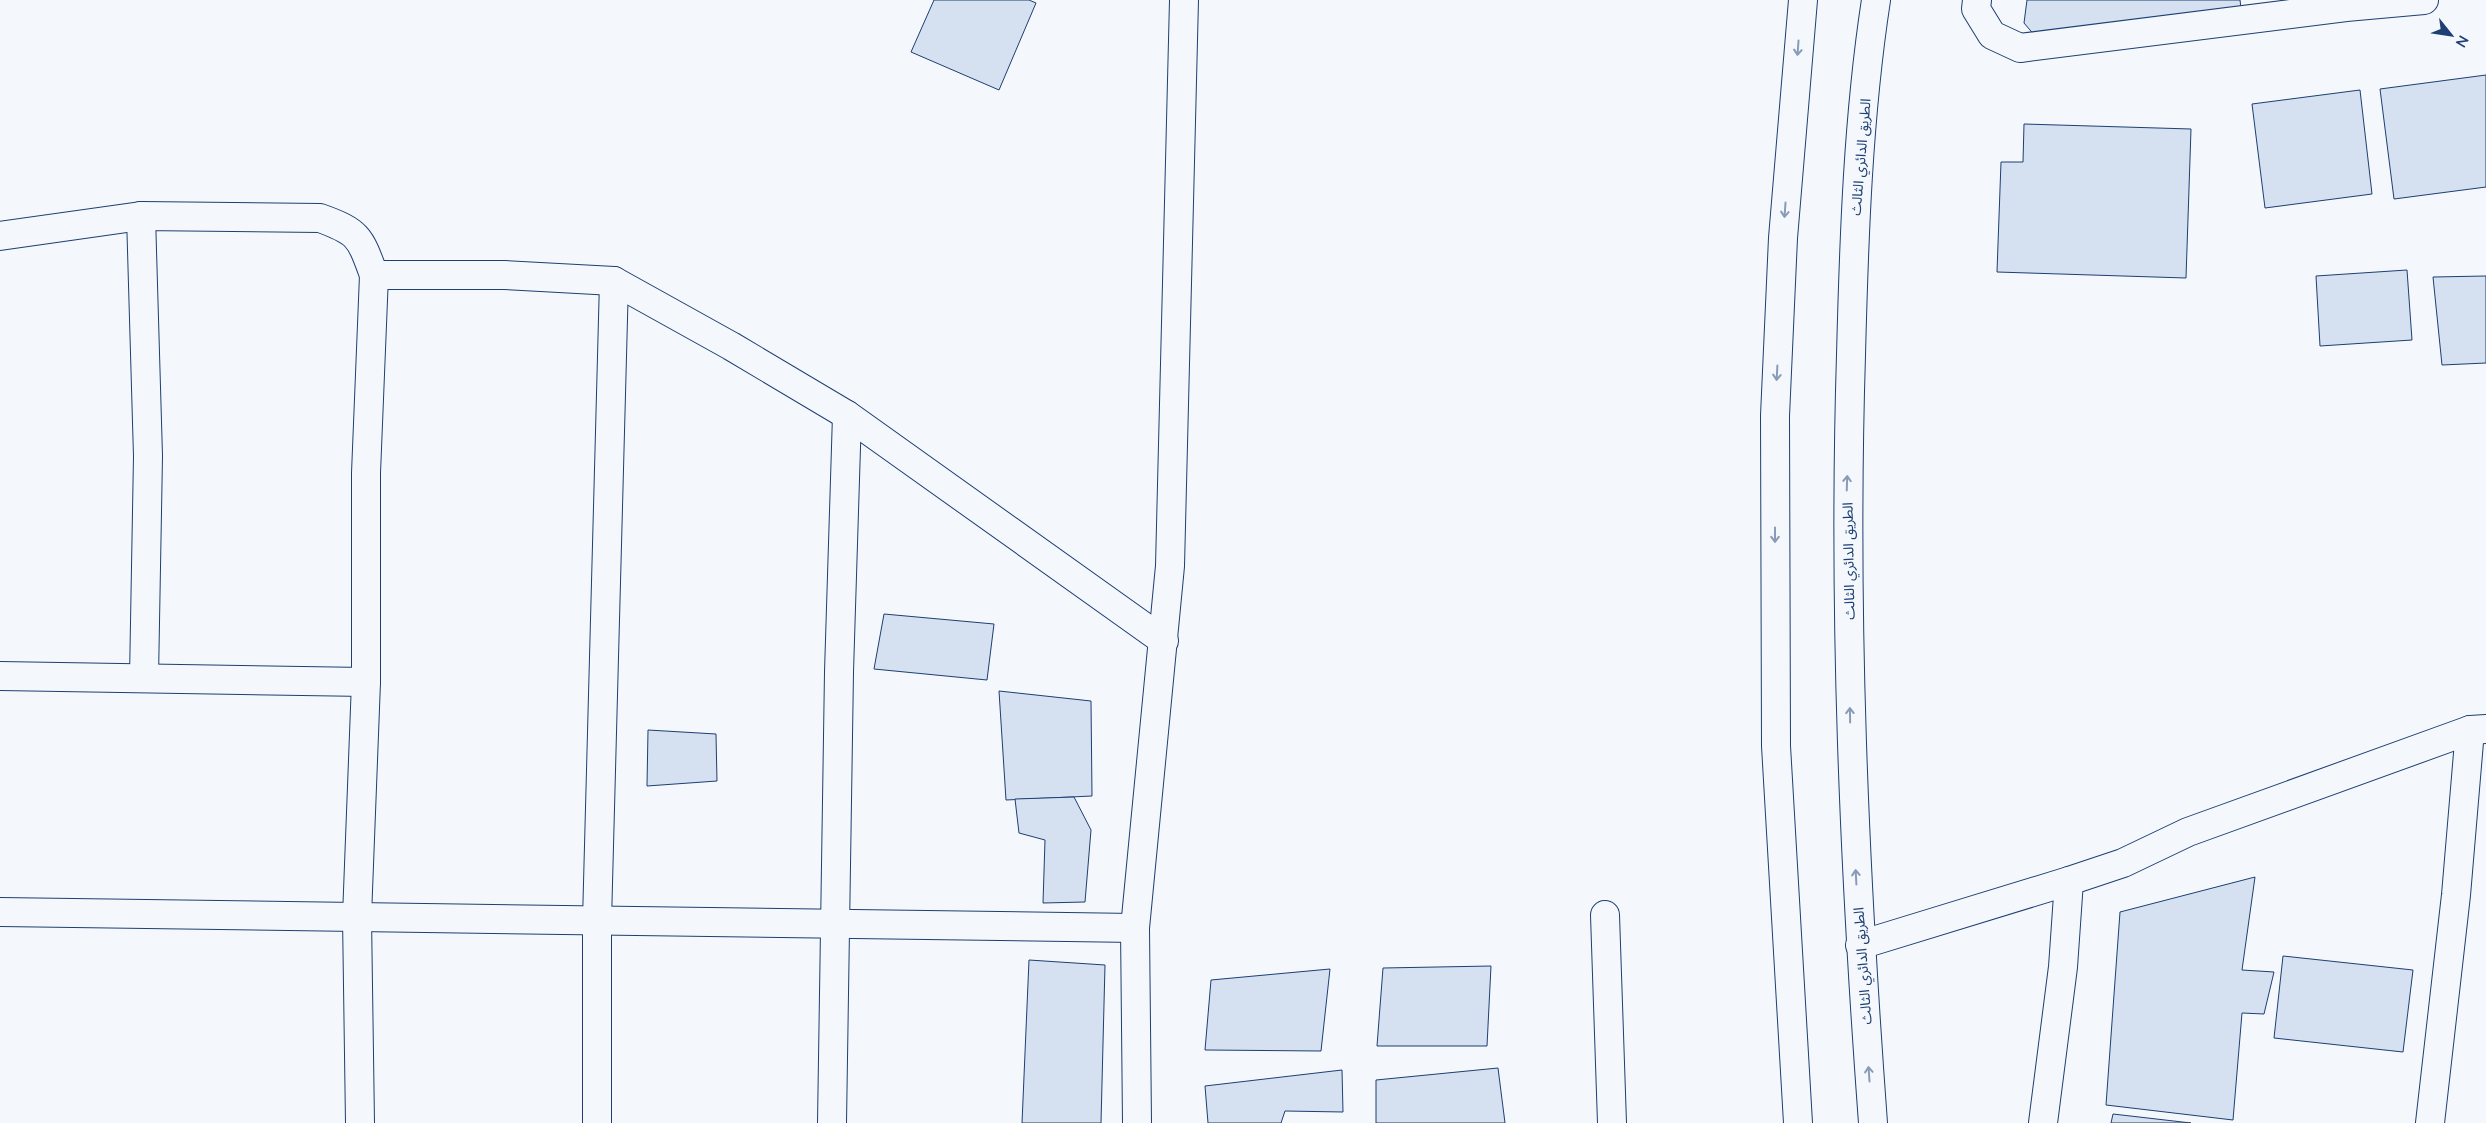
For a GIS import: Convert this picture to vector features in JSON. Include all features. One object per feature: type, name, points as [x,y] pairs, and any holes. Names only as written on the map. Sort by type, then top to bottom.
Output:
[{"type":"main road","points":[[1137,1123],[1135,928],[1170,566],[1184,0]]},
{"type":"main road","points":[[1798,1123],[1776,746],[1775,435],[1783,238],[1803,0]]},
{"type":"main road","name":"الطريق الدائري الثالث","points":[[1873,1123],[1860,944],[1850,756],[1847,493],[1855,227],[1869,42],[1876,0]]},
{"type":"main road","points":[[1977,0],[1976,9],[1992,35],[2020,48],[2424,0]]},
{"type":"main road","points":[[141,216],[148,456],[144,678]]},
{"type":"main road","points":[[0,236],[141,216],[320,218],[348,228],[363,246],[374,275],[366,473],[366,682],[357,917],[360,1123]]},
{"type":"main road","points":[[374,275],[504,275],[614,281],[731,346],[846,415],[1164,641]]},
{"type":"main road","points":[[597,1123],[598,920],[614,281]]},
{"type":"main road","points":[[832,1123],[839,672],[846,415]]},
{"type":"main road","points":[[0,676],[366,682]]},
{"type":"main road","points":[[1860,944],[2123,863],[2188,832],[2478,730],[2456,895],[2430,1123]]},
{"type":"main road","points":[[2043,1123],[2063,967],[2069,881]]},
{"type":"main road","points":[[0,912],[1135,928]]},
{"type":"main road","points":[[1605,915],[1612,1123]]},
{"type":"building","points":[[934,0],[1029,0],[1036,3],[999,90],[911,52]]},
{"type":"building","points":[[2027,0],[2240,0],[2241,8],[2036,37],[2024,23]]},
{"type":"building","points":[[2486,75],[2486,187],[2394,199],[2380,89]]},
{"type":"building","points":[[2360,90],[2372,194],[2265,208],[2252,104]]},
{"type":"building","points":[[2024,124],[2191,129],[2186,278],[1997,272],[2001,162],[2023,162]]},
{"type":"building","points":[[2407,270],[2412,340],[2320,346],[2316,276]]},
{"type":"building","points":[[2486,276],[2486,363],[2442,365],[2433,277]]},
{"type":"building","points":[[884,614],[994,624],[987,680],[874,669]]},
{"type":"building","points":[[999,691],[1091,701],[1092,796],[1006,800]]},
{"type":"building","points":[[648,730],[716,734],[717,781],[647,786]]},
{"type":"building","points":[[1074,797],[1091,830],[1085,902],[1043,903],[1045,840],[1019,833],[1015,799]]},
{"type":"building","points":[[2255,877],[2242,970],[2274,972],[2264,1014],[2242,1013],[2233,1120],[2106,1105],[2120,912]]},
{"type":"building","points":[[2283,956],[2413,970],[2403,1052],[2274,1038]]},
{"type":"building","points":[[1029,960],[1105,965],[1101,1123],[1022,1123]]},
{"type":"building","points":[[1491,966],[1487,1046],[1377,1046],[1383,968]]},
{"type":"building","points":[[1330,969],[1321,1051],[1205,1050],[1211,980]]},
{"type":"building","points":[[1498,1068],[1505,1123],[1376,1123],[1376,1080]]},
{"type":"building","points":[[1342,1070],[1343,1112],[1285,1111],[1281,1123],[1208,1123],[1205,1086]]},
{"type":"building","points":[[2113,1114],[2191,1123],[2111,1123]]}]
